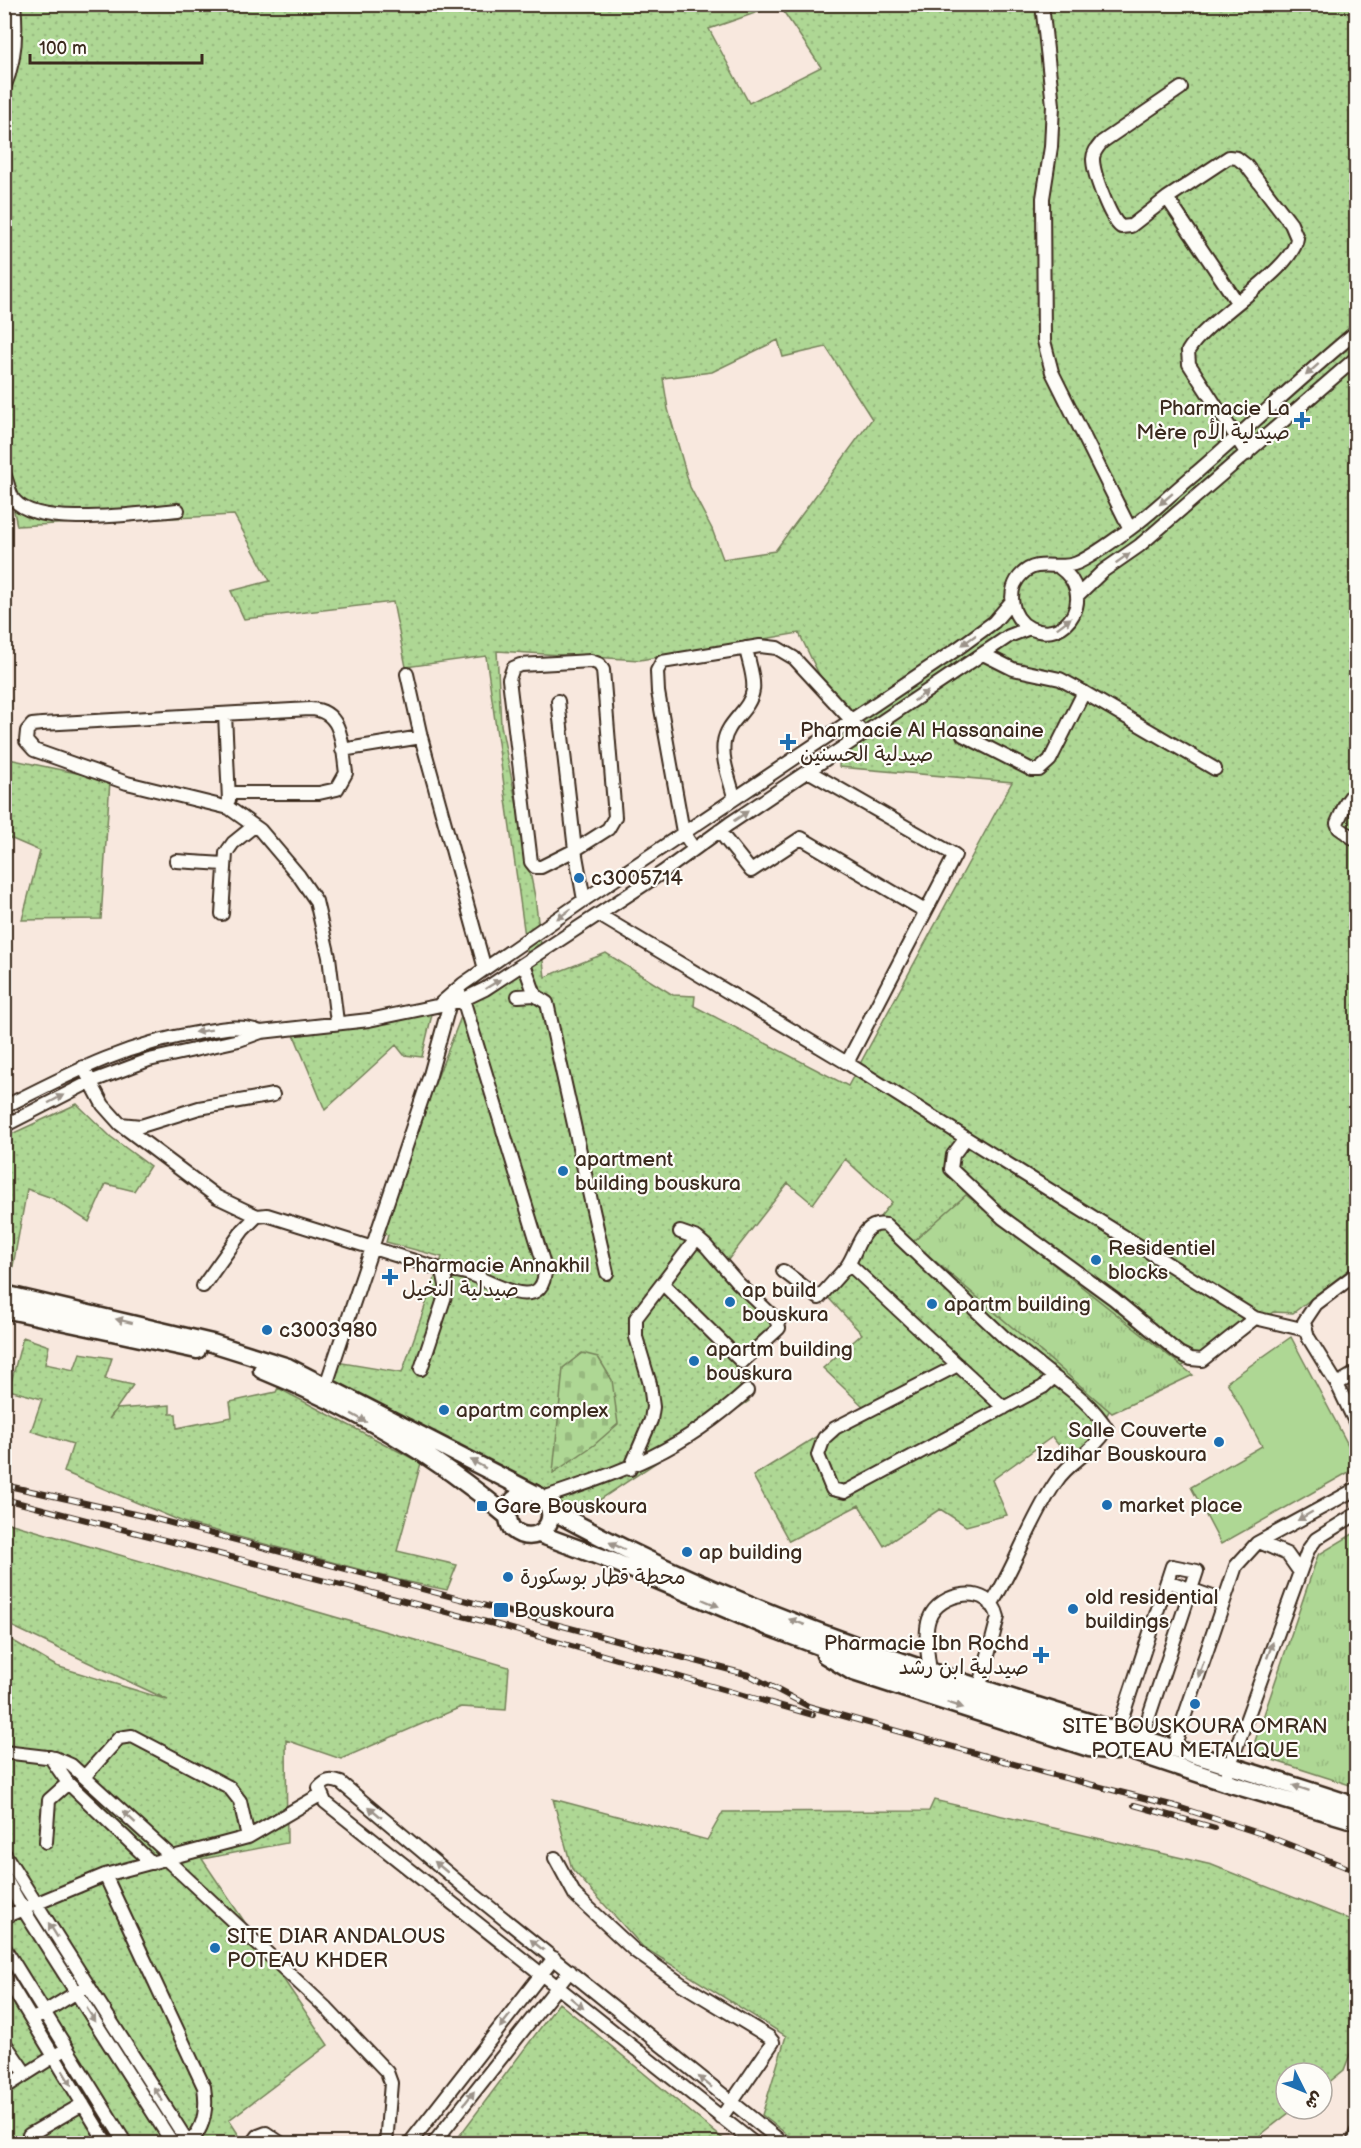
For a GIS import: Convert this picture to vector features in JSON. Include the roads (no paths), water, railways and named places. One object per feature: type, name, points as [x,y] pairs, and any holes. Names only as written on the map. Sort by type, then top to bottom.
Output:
[{"type":"street","points":[[4,88],[14,51],[16,23],[14,4]]},
{"type":"street","points":[[1042,4],[1053,105],[1051,147],[1043,198],[1044,341],[1052,372],[1130,529]]},
{"type":"street","points":[[1181,88],[1102,142],[1093,155],[1094,168],[1110,213],[1121,227],[1131,226],[1221,161],[1233,157],[1246,165],[1291,224],[1297,238],[1294,251],[1194,343],[1187,354],[1189,364],[1247,454]]},
{"type":"street","points":[[1167,198],[1237,302]]},
{"type":"street","points":[[1060,568],[1091,555],[1130,529],[1356,332]]},
{"type":"street","points":[[1078,595],[1247,454],[1356,358]]},
{"type":"street","points":[[4,474],[15,501],[37,514],[77,517],[178,510]]},
{"type":"street","points":[[4,1126],[90,1082],[149,1060],[240,1040],[261,1032],[369,1020],[452,998],[524,964],[1009,636],[1030,628],[1049,631],[1066,623],[1077,608],[1078,595],[1074,581],[1060,568],[1050,565],[1030,568],[1015,583],[1012,601],[1015,613],[1030,628]]},
{"type":"street","points":[[326,1385],[430,1075],[452,998],[485,969],[584,900],[994,622],[1012,601]]},
{"type":"street","points":[[694,849],[683,832],[658,692],[658,666],[671,659],[746,648],[771,647],[783,650],[864,734]]},
{"type":"street","points":[[734,797],[723,754],[724,741],[727,730],[747,705],[753,691],[746,648]]},
{"type":"street","points":[[983,654],[1014,669],[1060,679],[1215,769]]},
{"type":"street","points":[[591,661],[599,664],[603,670],[615,817],[608,829],[575,850],[541,867],[535,867],[531,862],[509,679],[515,666],[591,661]]},
{"type":"street","points":[[407,675],[421,737],[485,969]]},
{"type":"street","points":[[963,735],[1032,770],[1039,770],[1050,760],[1084,692]]},
{"type":"street","points":[[558,701],[575,850],[584,900]]},
{"type":"street","points":[[229,793],[329,793],[337,789],[345,778],[336,721],[327,712],[319,709],[37,724],[30,727],[26,736],[30,747],[58,760],[128,783],[229,808],[269,838],[316,901],[329,957],[336,1022]]},
{"type":"street","points":[[225,714],[229,808]]},
{"type":"street","points":[[342,750],[421,737]]},
{"type":"street","points":[[808,771],[955,855],[847,1063]]},
{"type":"street","points":[[1356,789],[1346,803],[1337,823],[1339,828],[1356,840]]},
{"type":"street","points":[[222,914],[225,864],[229,847],[254,826]]},
{"type":"street","points":[[719,831],[751,871],[801,838],[925,911]]},
{"type":"street","points":[[176,861],[225,864]]},
{"type":"street","points":[[599,915],[847,1063],[1255,1318],[1305,1330]]},
{"type":"street","points":[[524,964],[535,995]]},
{"type":"street","points":[[518,996],[535,995],[546,1002],[607,1273]]},
{"type":"street","points":[[83,1067],[104,1105],[120,1124],[217,1197],[257,1216],[267,1215],[440,1269],[470,1274],[518,1294],[528,1294],[537,1290],[545,1278],[545,1268],[452,998]]},
{"type":"street","points":[[4,1107],[124,1049],[165,1038],[235,1026],[261,1032]]},
{"type":"street","points":[[120,1124],[141,1126],[199,1108],[273,1095]]},
{"type":"street","points":[[966,1138],[950,1161],[953,1172],[1003,1218],[1114,1299],[1179,1353],[1191,1359],[1203,1360],[1255,1318]]},
{"type":"street","points":[[203,1286],[243,1230],[257,1216]]},
{"type":"street","points":[[783,1271],[819,1298],[849,1263],[864,1234],[876,1225],[886,1225],[1005,1338],[1085,1401],[1099,1415],[1107,1428],[1084,1457],[1058,1478],[1041,1506],[1015,1564],[991,1605]]},
{"type":"street","points":[[663,1284],[742,1362],[779,1328],[776,1319],[738,1283],[697,1238],[680,1232]]},
{"type":"street","points":[[630,1469],[651,1420],[653,1407],[650,1384],[636,1337],[635,1323],[643,1308],[697,1238]]},
{"type":"street","points":[[849,1263],[1004,1408]]},
{"type":"street","points":[[422,1369],[447,1290],[444,1275],[440,1269]]},
{"type":"street","points":[[1356,1274],[1308,1312],[1304,1322],[1305,1330],[1337,1384],[1356,1424]]},
{"type":"street","points":[[4,1294],[212,1343],[260,1357],[326,1385],[541,1500],[617,1546],[777,1615],[930,1671],[1118,1730],[1138,1744],[1224,1782],[1356,1821]]},
{"type":"street","points":[[4,1309],[228,1357],[288,1380],[441,1465],[507,1516],[512,1529],[518,1534],[528,1537],[539,1534],[550,1521],[541,1500]]},
{"type":"street","points":[[958,1365],[866,1410],[824,1438],[818,1455],[832,1489],[845,1492],[1043,1387],[1054,1377]]},
{"type":"street","points":[[1337,1384],[1356,1373]]},
{"type":"street","points":[[507,1516],[510,1504],[517,1496],[541,1500],[630,1469],[705,1427],[747,1391]]},
{"type":"street","points":[[1174,1747],[1236,1566],[1259,1542],[1356,1489]]},
{"type":"street","points":[[1224,1782],[1299,1570],[1316,1539],[1356,1514]]},
{"type":"street","points":[[539,1534],[617,1563],[806,1641],[853,1672],[1089,1748],[1111,1751],[1138,1744],[1174,1747],[1356,1806]]},
{"type":"street","points":[[1259,1542],[1287,1554],[1299,1570]]},
{"type":"street","points":[[1118,1730],[1172,1566],[1197,1571],[1138,1744]]},
{"type":"street","points":[[1167,1581],[1224,1601]]},
{"type":"street","points":[[930,1671],[928,1621],[939,1604],[946,1598],[962,1594],[979,1597],[997,1612],[997,1625],[980,1686]]},
{"type":"street","points":[[85,1776],[119,1738],[132,1736],[229,1787],[240,1801],[248,1837]]},
{"type":"street","points":[[4,1752],[50,1757],[66,1762],[85,1776],[325,2007],[387,2072],[392,2083],[386,2144]]},
{"type":"street","points":[[50,1757],[69,1783],[152,1863]]},
{"type":"street","points":[[755,2144],[325,1802],[320,1795],[319,1788],[325,1782],[333,1780],[341,1783],[462,1885],[784,2144]]},
{"type":"street","points":[[46,1842],[49,1800],[69,1783]]},
{"type":"street","points":[[4,1917],[105,1875],[248,1837],[320,1795]]},
{"type":"street","points":[[4,1853],[36,1904],[82,1989],[173,2144]]},
{"type":"street","points":[[555,1858],[575,1895],[635,1951],[680,1983],[769,2037],[773,2042],[721,2118]]},
{"type":"street","points":[[4,1876],[23,1909],[82,1989],[188,2143],[201,2125],[206,2099],[204,2087],[105,1875]]},
{"type":"street","points":[[449,1901],[462,1885]]},
{"type":"street","points":[[4,1947],[67,2048],[121,2142]]},
{"type":"street","points":[[408,2144],[554,1958]]},
{"type":"street","points":[[433,2144],[570,1971]]},
{"type":"street","points":[[4,1974],[107,2144]]},
{"type":"street","points":[[32,2020],[82,1989]]},
{"type":"street","points":[[4,2042],[26,2074]]},
{"type":"street","points":[[4,2088],[67,2048]]},
{"type":"street","points":[[29,2135],[83,2104]]},
{"type":"street","points":[[252,2144],[258,2136],[266,2133],[282,2144]]},
{"type":"street","points":[[1353,2144],[1356,2133]]},
{"type":"railway","points":[[4,1485],[148,1517],[749,1675],[808,1706],[1046,1773],[1175,1806],[1262,1834],[1356,1871]]},
{"type":"railway","points":[[4,1499],[498,1625],[813,1715]]},
{"type":"railway","points":[[1134,1805],[1215,1828]]},
{"type":"place","name":"Pharmacie La Mère صيدلية الأم","points":[[1302,420]]},
{"type":"place","name":"Pharmacie Al Hassanaine صيدلية الحسنين","points":[[788,742]]},
{"type":"place","name":"c3005714","points":[[579,878]]},
{"type":"place","name":"apartment building bouskura","points":[[563,1171]]},
{"type":"place","name":"Residentiel blocks","points":[[1096,1260]]},
{"type":"place","name":"Pharmacie Annakhil صيدلية النخيل","points":[[390,1277]]},
{"type":"place","name":"ap build bouskura","points":[[730,1302]]},
{"type":"place","name":"apartm building","points":[[932,1304]]},
{"type":"place","name":"c3003980","points":[[267,1330]]},
{"type":"place","name":"apartm building bouskura","points":[[694,1361]]},
{"type":"place","name":"apartm complex","points":[[444,1410]]},
{"type":"place","name":"Salle Couverte Izdihar Bouskoura","points":[[1219,1442]]},
{"type":"place","name":"market place","points":[[1107,1505]]},
{"type":"place","name":"Gare Bouskoura","points":[[482,1506]]},
{"type":"place","name":"ap building","points":[[687,1552]]},
{"type":"place","name":"محطة قطار بوسكورة","points":[[508,1577]]},
{"type":"place","name":"old residential buildings","points":[[1073,1609]]},
{"type":"place","name":"Bouskoura","points":[[501,1610]]},
{"type":"place","name":"Pharmacie Ibn Rochd صيدلية ابن رشد","points":[[1041,1655]]},
{"type":"place","name":"SITE BOUSKOURA OMRAN POTEAU METALIQUE","points":[[1195,1704]]},
{"type":"place","name":"SITE DIAR ANDALOUS POTEAU KHDER","points":[[215,1948]]}]
